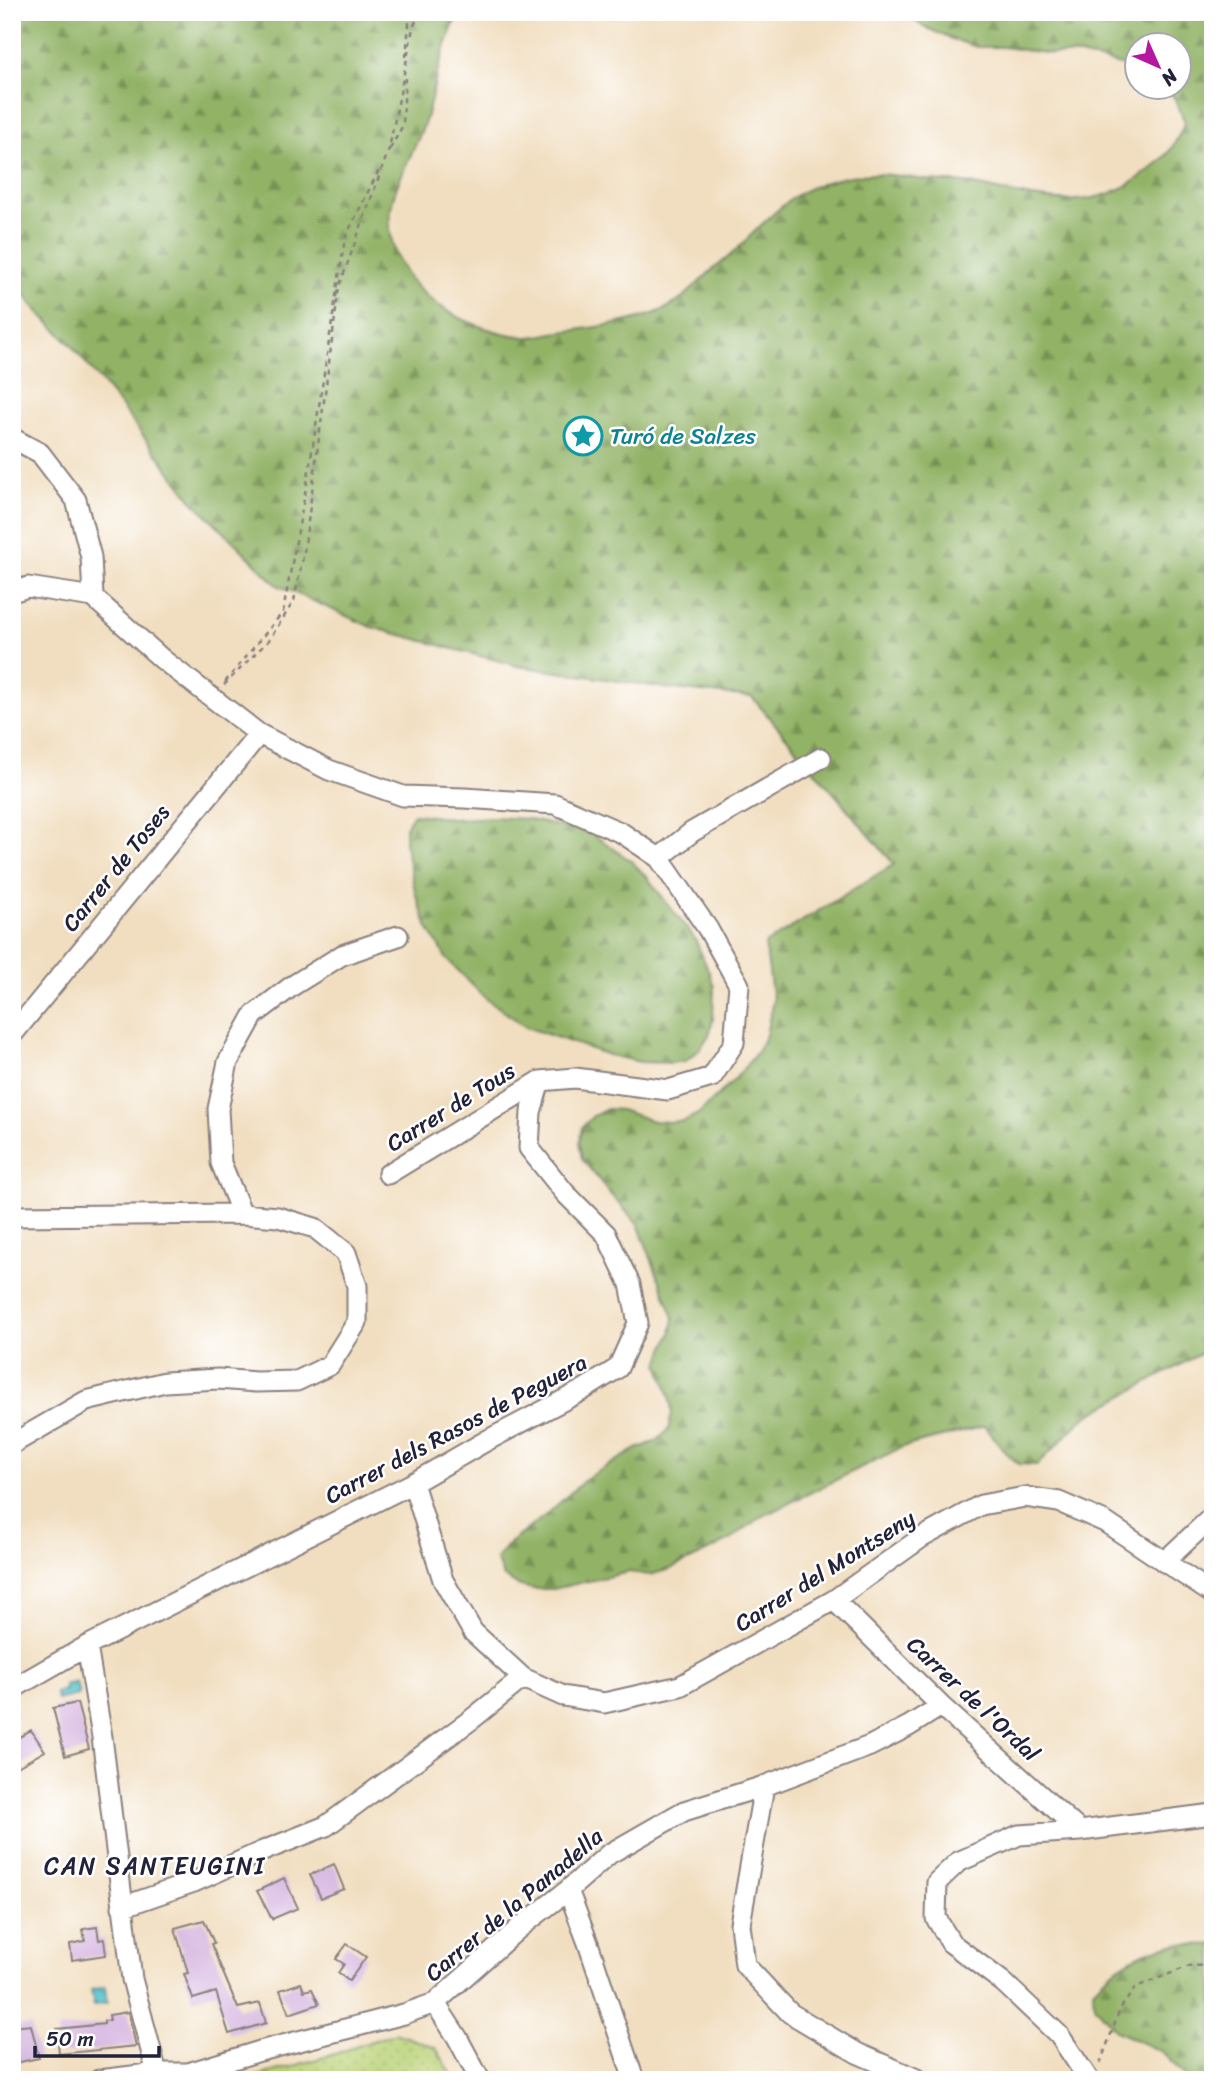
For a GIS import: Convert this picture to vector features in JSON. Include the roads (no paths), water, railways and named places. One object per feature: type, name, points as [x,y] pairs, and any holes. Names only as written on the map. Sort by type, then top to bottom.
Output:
[{"type":"street","points":[[12,438],[40,453],[76,500],[91,556],[93,597]]},
{"type":"street","points":[[12,592],[28,587],[93,597],[162,659],[259,734],[329,770],[403,796],[555,804],[622,833],[659,858],[708,929],[739,985],[734,1043],[712,1077],[668,1090],[575,1077],[540,1081]]},
{"type":"street","name":"Carrer de Toses","points":[[12,1035],[259,734]]},
{"type":"street","points":[[659,858],[692,832],[821,758]]},
{"type":"street","points":[[242,1214],[221,1163],[218,1109],[228,1062],[254,1015],[292,986],[342,955],[398,936]]},
{"type":"street","name":"Carrer de Tous","points":[[388,1174],[540,1081]]},
{"type":"street","name":"Carrer dels Rasos de Peguera","points":[[12,1689],[87,1646],[413,1483],[618,1368],[638,1323],[630,1284],[606,1234],[565,1193],[529,1148],[531,1112],[540,1081]]},
{"type":"street","points":[[12,1216],[242,1214],[278,1217],[314,1228],[346,1253],[357,1286],[357,1322],[330,1365],[297,1381],[218,1379],[165,1382],[86,1401],[12,1444]]},
{"type":"street","name":"Carrer del Montseny","points":[[413,1483],[443,1580],[473,1632],[523,1678],[563,1696],[604,1703],[680,1686],[834,1600],[921,1538],[981,1505],[1025,1497],[1059,1502],[1105,1522],[1213,1594]]},
{"type":"street","points":[[1164,1562],[1213,1516]]},
{"type":"street","name":"Carrer de l'Ordal","points":[[834,1600],[941,1706],[1080,1831]]},
{"type":"street","points":[[87,1646],[102,1737],[132,1979],[157,2073]]},
{"type":"street","points":[[122,1907],[194,1882],[326,1826],[523,1678]]},
{"type":"street","name":"Carrer de la Panadella","points":[[99,2080],[157,2073],[188,2073],[260,2051],[404,2014],[435,2003],[609,1854],[684,1811],[764,1786],[870,1746],[941,1706]]},
{"type":"street","points":[[764,1786],[740,1924],[744,1965],[790,2013],[858,2053],[919,2080]]},
{"type":"street","points":[[1093,2074],[1059,2035],[1003,1982],[951,1943],[936,1919],[937,1882],[958,1862],[1019,1835],[1080,1831],[1213,1814]]},
{"type":"street","points":[[568,1890],[634,2080]]},
{"type":"street","points":[[435,2003],[480,2080]]},
{"type":"water","points":[[76,1682],[79,1695],[57,1700],[55,1693],[65,1690],[64,1685]]},
{"type":"water","points":[[105,1987],[107,2003],[94,2005],[91,1990]]},
{"type":"place","name":"Turó de Salzes","points":[[583,436]]},
{"type":"district","name":"CAN SANTEUGINI","points":[[155,1866]]}]
